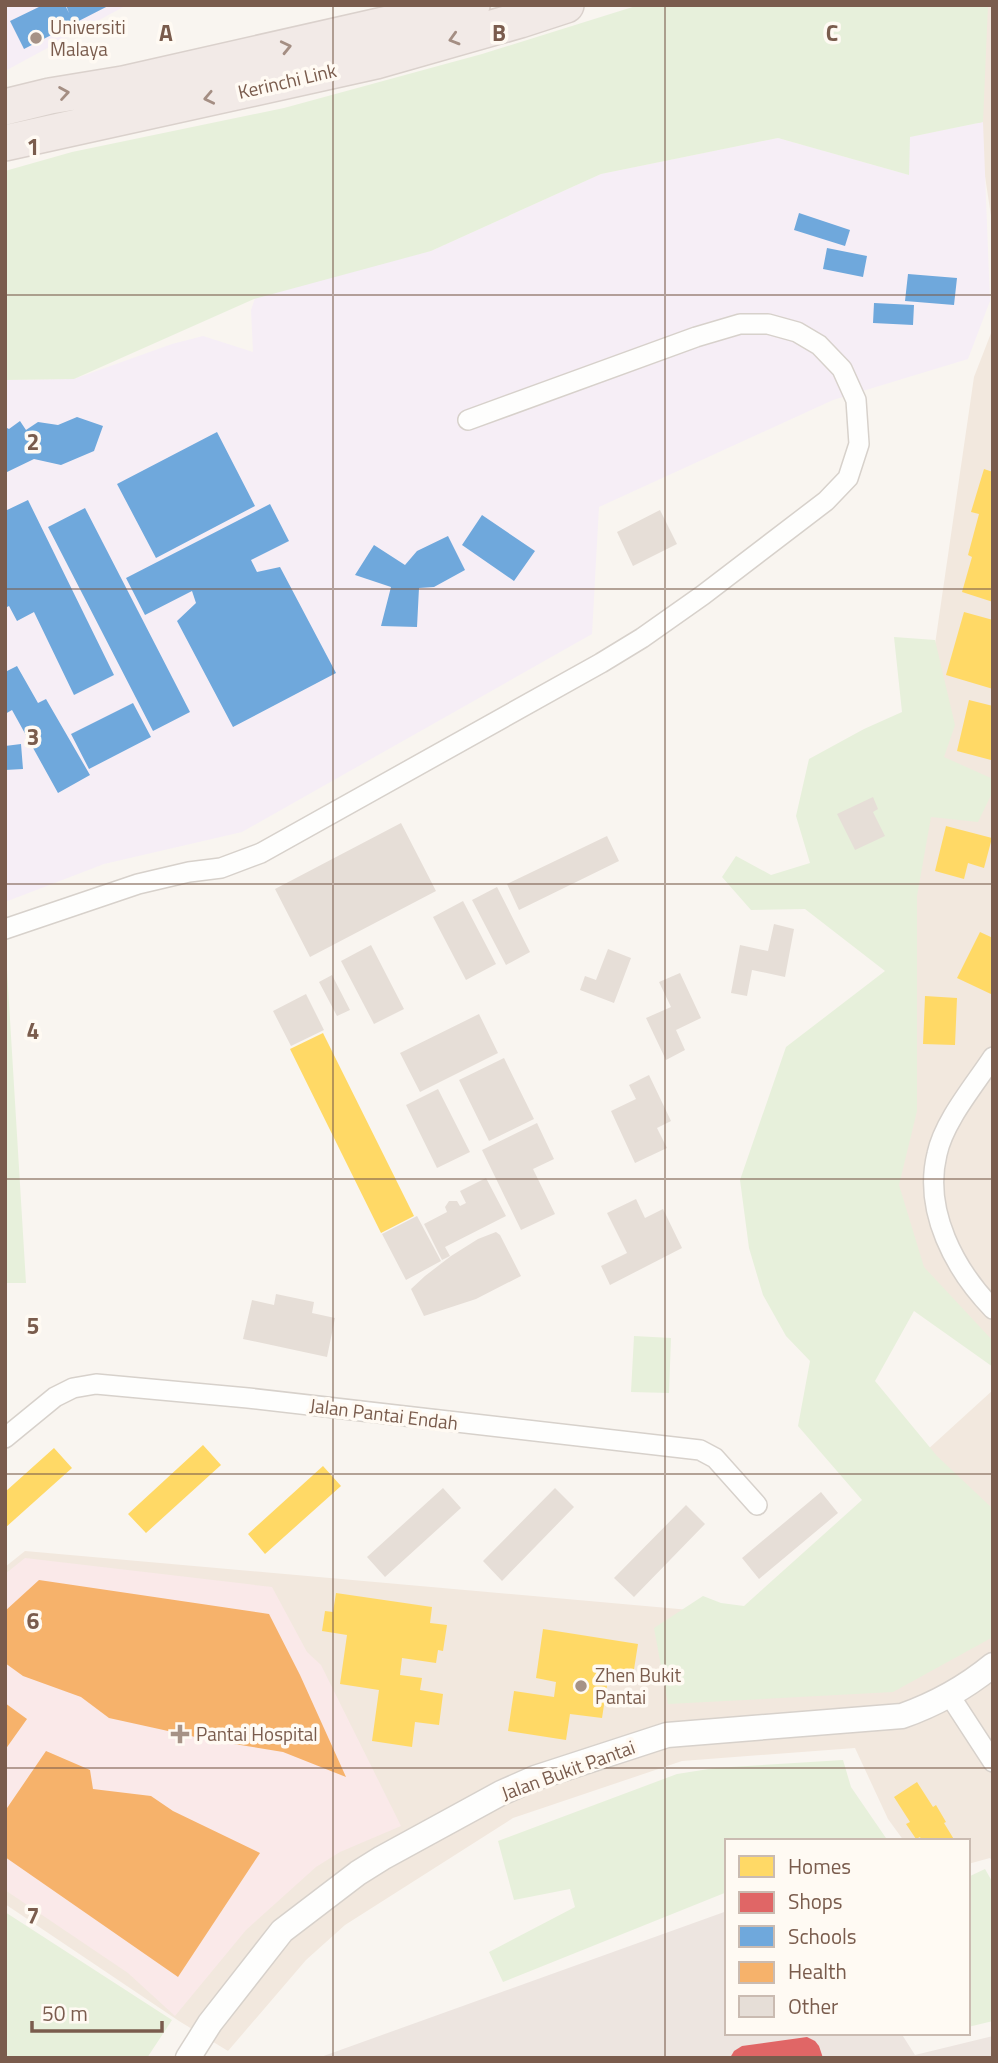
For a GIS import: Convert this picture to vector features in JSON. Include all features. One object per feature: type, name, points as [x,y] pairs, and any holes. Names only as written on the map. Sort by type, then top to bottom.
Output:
[{"type":"highway","name":"Kerinchi Link","points":[[5,107],[50,96],[123,84],[472,5]]},
{"type":"highway","name":"Kerinchi Link","points":[[5,143],[376,61],[566,5]]},
{"type":"street","points":[[5,929],[138,884],[220,868],[261,853],[601,663],[703,595],[826,501],[848,478],[859,444],[856,400],[842,369],[819,345],[797,332],[768,324],[740,324],[696,337],[468,420]]},
{"type":"street","points":[[993,1057],[950,1122],[937,1154],[934,1192],[940,1226],[962,1272],[993,1309]]},
{"type":"street","name":"Jalan Pantai Endah","points":[[5,1438],[55,1397],[73,1388],[96,1384],[248,1398],[700,1450],[715,1458],[757,1505]]},
{"type":"street","name":"Jalan Bukit Pantai","points":[[188,2058],[210,2023],[282,1931],[374,1863],[501,1793],[535,1778],[667,1735],[902,1716],[950,1696],[993,1665]]},
{"type":"street","points":[[950,1696],[993,1762]]},
{"type":"shaded area","name":"Universiti Malaya","points":[[5,5],[127,5],[5,71]]},
{"type":"shaded area","points":[[974,5],[993,5],[993,229],[971,84]]},
{"type":"shaded area","points":[[983,122],[990,301],[968,359],[833,400],[599,507],[592,634],[242,832],[104,864],[5,902],[5,380],[74,379],[172,344],[203,336],[253,352],[251,310],[257,292],[431,251],[601,174],[778,138],[909,175],[909,137]]},
{"type":"shaded area","points":[[993,328],[993,1350],[944,1312],[883,1191],[899,891],[974,377]]},
{"type":"shaded area","points":[[993,1390],[993,1862],[990,1858],[970,1863],[970,1839],[903,1839],[888,1819],[855,1748],[682,1761],[513,1818],[345,1925],[306,1960],[228,2051],[5,1904],[5,1567],[25,1551],[746,1615]]},
{"type":"shaded area","name":"Pantai Hospital","points":[[25,1558],[272,1587],[307,1652],[321,1665],[401,1826],[340,1852],[316,1867],[246,1930],[175,2016],[128,1973],[5,1890],[5,1574]]},
{"type":"shaded area","points":[[725,1912],[725,2035],[902,2035],[915,2055],[993,2036],[993,2058],[318,2058]]},
{"type":"green space","points":[[639,5],[988,5],[983,122],[910,137],[909,175],[778,138],[601,174],[431,251],[254,299],[74,379],[5,380],[5,171],[72,152],[284,108],[482,54]]},
{"type":"green space","points":[[894,637],[935,640],[955,725],[944,757],[993,779],[993,791],[978,822],[931,817],[917,896],[917,1111],[899,1185],[924,1267],[993,1341],[993,1367],[914,1311],[875,1381],[937,1456],[993,1509],[993,1637],[893,1692],[668,1704],[654,1628],[703,1596],[721,1603],[744,1606],[862,1500],[798,1426],[810,1361],[786,1336],[763,1295],[749,1248],[740,1180],[786,1047],[885,971],[805,909],[751,910],[722,877],[736,856],[771,875],[810,863],[796,816],[809,759],[902,712]]},
{"type":"green space","points":[[7,970],[26,1283],[5,1283]]},
{"type":"green space","points":[[634,1336],[671,1338],[669,1393],[631,1392]]},
{"type":"green space","points":[[843,1760],[851,1787],[887,1839],[725,1839],[725,1893],[503,1982],[489,1952],[575,1907],[570,1889],[514,1900],[498,1841],[677,1774],[715,1768]]},
{"type":"green space","points":[[985,1869],[993,1883],[993,2021],[970,2027],[970,1876]]},
{"type":"green space","points":[[5,1912],[172,2020],[147,2058],[5,2058]]},
{"type":"building: Homes","points":[[984,469],[993,472],[993,602],[962,592],[972,557],[968,555],[979,514],[971,512]]},
{"type":"building: Homes","points":[[964,612],[993,620],[993,689],[946,675]]},
{"type":"building: Homes","points":[[969,700],[993,706],[991,760],[957,751]]},
{"type":"building: Homes","points":[[946,826],[992,838],[984,868],[968,863],[964,879],[935,871]]},
{"type":"building: Homes","points":[[980,932],[993,938],[993,995],[957,978]]},
{"type":"building: Homes","points":[[925,996],[957,998],[955,1045],[923,1044]]},
{"type":"building: Homes","points":[[323,1033],[414,1216],[381,1233],[290,1049]]},
{"type":"building: Homes","points":[[203,1445],[221,1465],[146,1533],[128,1514]]},
{"type":"building: Homes","points":[[54,1448],[72,1468],[5,1528],[5,1492]]},
{"type":"building: Homes","points":[[323,1466],[341,1486],[265,1554],[248,1534]]},
{"type":"building: Homes","points":[[336,1593],[432,1607],[430,1623],[447,1625],[443,1651],[438,1650],[436,1663],[402,1658],[400,1675],[422,1678],[420,1690],[443,1694],[439,1725],[415,1722],[412,1747],[372,1741],[379,1690],[340,1684],[347,1635],[322,1631],[325,1611],[333,1612]]},
{"type":"building: Homes","name":"Zhen Bukit Pantai","points":[[543,1629],[638,1644],[632,1682],[608,1679],[602,1718],[570,1714],[566,1740],[508,1731],[514,1691],[554,1697],[556,1682],[536,1678]]},
{"type":"building: Homes","points":[[917,1782],[933,1807],[936,1805],[954,1839],[916,1839],[906,1824],[910,1822],[894,1797]]},
{"type":"building: Shops","points":[[807,2037],[819,2046],[823,2058],[730,2058],[734,2051],[742,2046]]},
{"type":"building: Schools","points":[[43,5],[65,5],[69,13],[66,5],[110,5],[24,49],[10,21]]},
{"type":"building: Schools","points":[[799,213],[850,230],[845,246],[794,230]]},
{"type":"building: Schools","points":[[827,248],[867,256],[863,277],[823,269]]},
{"type":"building: Schools","points":[[908,274],[957,278],[954,305],[905,301]]},
{"type":"building: Schools","points":[[874,303],[914,305],[913,325],[873,323]]},
{"type":"building: Schools","points":[[77,417],[103,426],[94,451],[61,465],[34,459],[5,473],[5,427],[9,429],[20,421],[26,430],[38,422],[58,425]]},
{"type":"building: Schools","points":[[217,432],[255,506],[156,558],[117,484]]},
{"type":"building: Schools","points":[[28,500],[114,675],[74,695],[34,612],[17,621],[9,606],[5,608],[5,511]]},
{"type":"building: Schools","points":[[270,504],[289,541],[251,560],[257,572],[280,567],[336,673],[233,727],[177,621],[196,603],[192,591],[145,615],[126,578]]},
{"type":"building: Schools","points":[[85,508],[190,712],[153,731],[48,527]]},
{"type":"building: Schools","points":[[482,515],[535,551],[514,581],[462,545]]},
{"type":"building: Schools","points":[[448,536],[465,570],[434,587],[419,588],[417,627],[381,626],[391,587],[355,575],[374,545],[405,565],[417,551]]},
{"type":"building: Schools","points":[[17,666],[38,703],[46,699],[90,775],[58,793],[12,710],[5,714],[5,672]]},
{"type":"building: Schools","points":[[133,703],[151,737],[89,769],[71,734]]},
{"type":"building: Schools","points":[[21,744],[23,769],[5,770],[5,746]]},
{"type":"building: Health","points":[[39,1580],[269,1614],[346,1777],[283,1752],[209,1740],[109,1718],[81,1697],[23,1676],[5,1663],[5,1611]]},
{"type":"building: Health","points":[[5,1703],[27,1719],[5,1750]]},
{"type":"building: Health","points":[[46,1751],[90,1770],[93,1789],[151,1796],[173,1811],[260,1853],[178,1977],[5,1857],[5,1811]]},
{"type":"building: Other","points":[[660,510],[677,544],[633,566],[617,532]]},
{"type":"building: Other","points":[[873,797],[878,809],[873,812],[885,836],[855,850],[837,814]]},
{"type":"building: Other","points":[[401,823],[436,891],[310,957],[275,889]]},
{"type":"building: Other","points":[[607,836],[619,861],[519,910],[507,884]]},
{"type":"building: Other","points":[[497,887],[530,952],[506,965],[472,900]]},
{"type":"building: Other","points":[[463,901],[496,964],[466,980],[433,917]]},
{"type":"building: Other","points":[[774,924],[794,929],[785,977],[752,970],[747,996],[731,993],[740,945],[768,951]]},
{"type":"building: Other","points":[[371,945],[404,1009],[374,1024],[341,961]]},
{"type":"building: Other","points":[[608,949],[631,958],[614,1003],[580,990],[585,976],[596,980]]},
{"type":"building: Other","points":[[680,973],[701,1018],[676,1030],[685,1050],[666,1060],[646,1018],[671,1007],[659,982]]},
{"type":"building: Other","points":[[332,975],[350,1010],[337,1016],[319,982]]},
{"type":"building: Other","points":[[306,994],[324,1030],[291,1046],[273,1011]]},
{"type":"building: Other","points":[[479,1014],[498,1053],[420,1092],[400,1053]]},
{"type":"building: Other","points":[[504,1058],[534,1119],[489,1141],[459,1080]]},
{"type":"building: Other","points":[[649,1075],[671,1121],[657,1128],[667,1148],[635,1163],[611,1111],[636,1099],[629,1085]]},
{"type":"building: Other","points":[[438,1089],[470,1152],[437,1168],[406,1105]]},
{"type":"building: Other","points":[[537,1123],[554,1159],[533,1169],[555,1214],[521,1230],[482,1150]]},
{"type":"building: Other","points":[[486,1178],[506,1216],[445,1247],[450,1256],[442,1260],[424,1224],[447,1212],[445,1207],[449,1201],[457,1201],[460,1206],[466,1203],[460,1191]]},
{"type":"building: Other","points":[[636,1199],[645,1218],[663,1209],[682,1248],[610,1285],[601,1266],[627,1253],[607,1213]]},
{"type":"building: Other","points":[[417,1216],[441,1261],[406,1280],[382,1234]]},
{"type":"building: Other","points":[[496,1232],[521,1276],[476,1299],[424,1316],[411,1289],[451,1256],[478,1239]]},
{"type":"building: Other","points":[[276,1294],[314,1302],[312,1313],[335,1318],[327,1357],[243,1339],[252,1300],[274,1305]]},
{"type":"building: Other","points":[[443,1488],[461,1508],[385,1577],[367,1557]]},
{"type":"building: Other","points":[[555,1488],[574,1507],[502,1581],[483,1561]]},
{"type":"building: Other","points":[[821,1492],[838,1513],[759,1579],[742,1558]]},
{"type":"building: Other","points":[[686,1505],[705,1524],[634,1597],[614,1578]]},
{"type":"place","name":"Universiti Malaya","points":[[36,38]]},
{"type":"place","name":"Zhen Bukit Pantai","points":[[581,1686]]},
{"type":"place","name":"Pantai Hospital","points":[[180,1734]]}]
